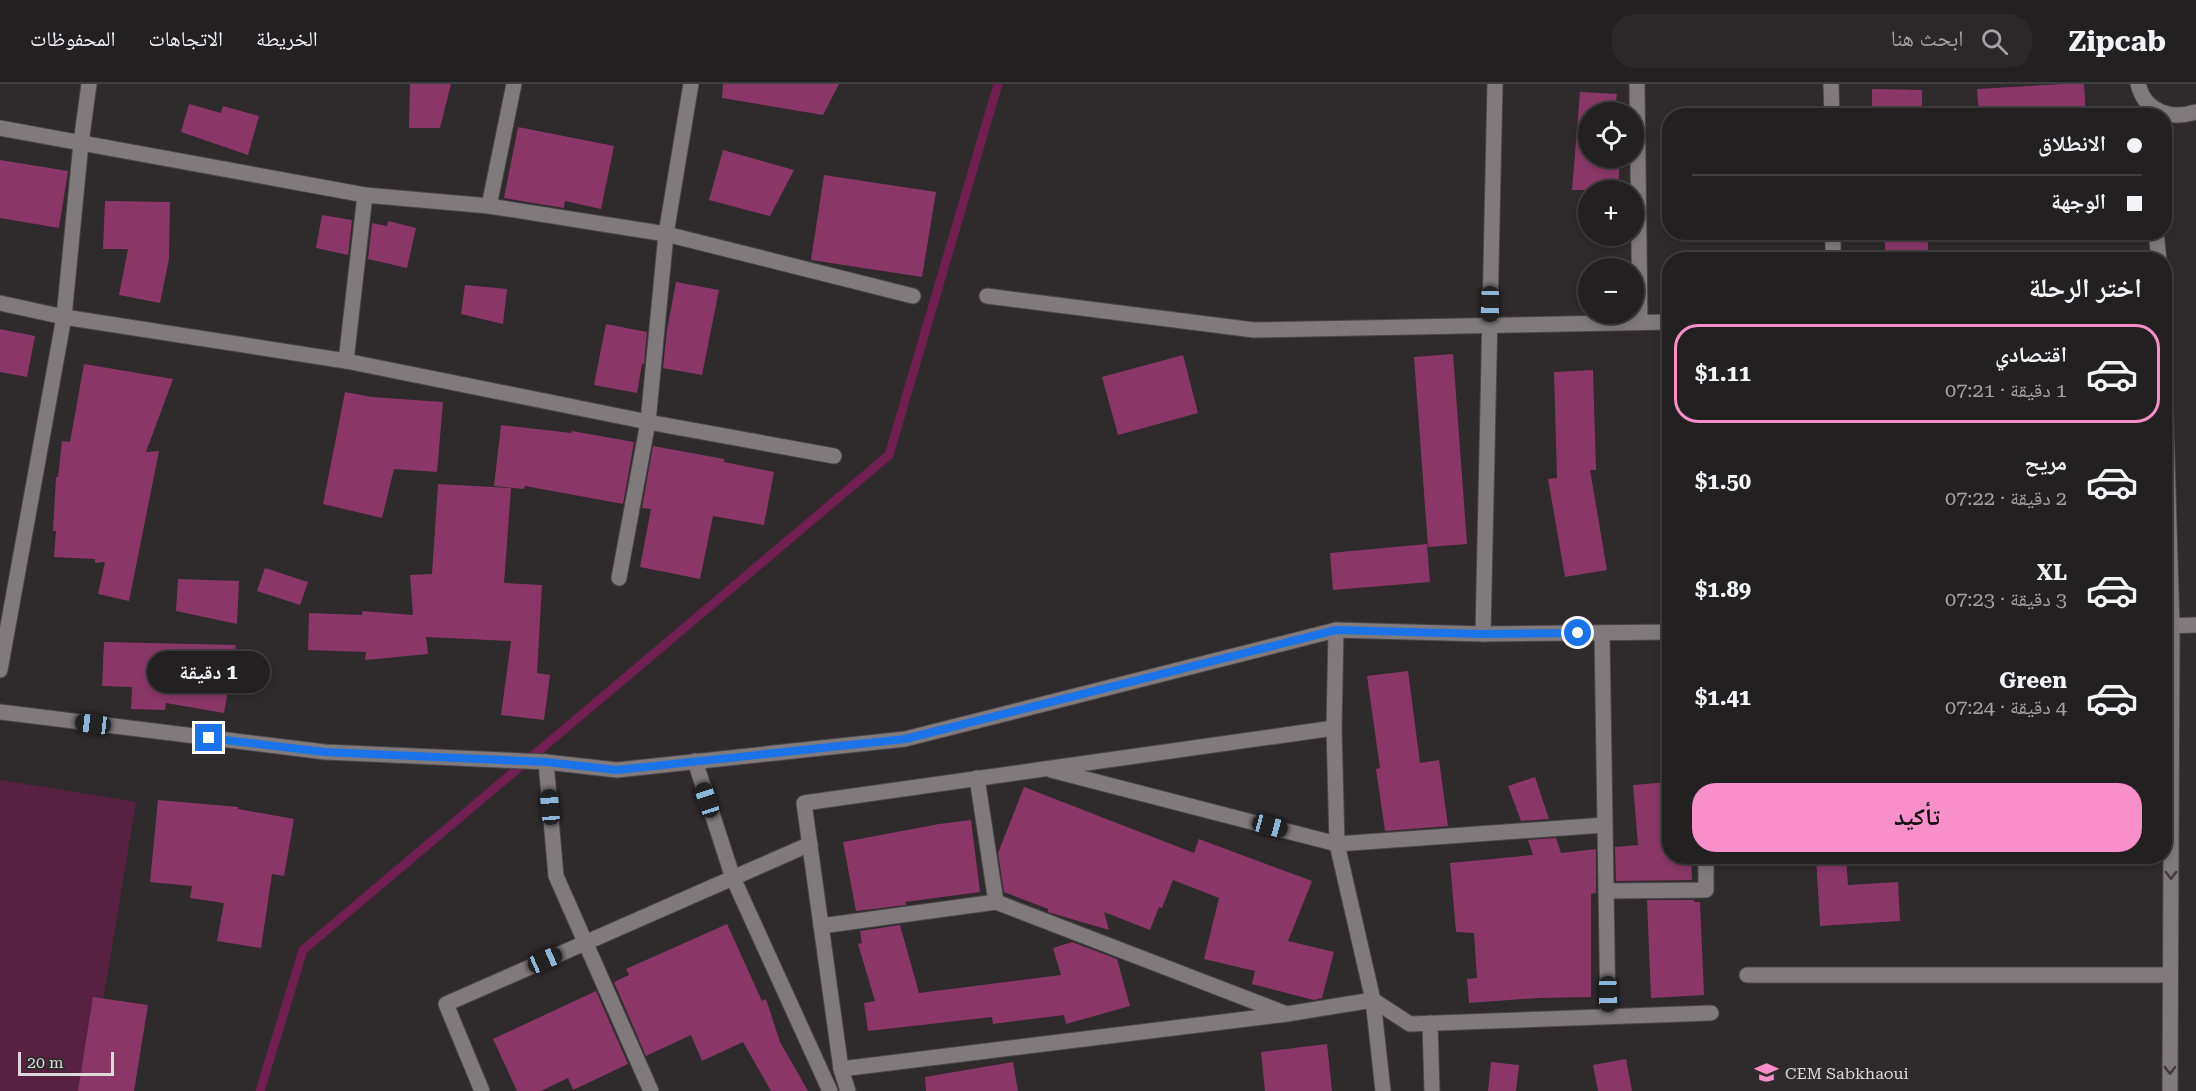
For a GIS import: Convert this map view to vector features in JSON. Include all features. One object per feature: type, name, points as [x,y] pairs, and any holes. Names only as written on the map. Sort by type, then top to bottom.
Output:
[{"type":"street","points":[[0,670],[64,317],[89,84]]},
{"type":"street","points":[[489,206],[514,84]]},
{"type":"street","points":[[618,578],[648,422],[666,234],[691,84]]},
{"type":"street","points":[[1483,634],[1495,84]]},
{"type":"street","points":[[1637,84],[1639,258]]},
{"type":"street","points":[[1831,84],[1832,108]]},
{"type":"street","points":[[2138,84],[2145,108]]},
{"type":"street","points":[[2144,99],[2152,108]]},
{"type":"street","points":[[2172,116],[2183,116],[2196,112]]},
{"type":"street","points":[[0,128],[365,195],[489,206],[666,234],[914,296]]},
{"type":"street","points":[[346,362],[365,195]]},
{"type":"street","points":[[987,296],[1254,330],[1578,324]]},
{"type":"street","points":[[0,303],[64,317],[346,362],[834,456]]},
{"type":"street","points":[[1644,322],[1662,322]]},
{"type":"street","points":[[2172,626],[2196,625]]},
{"type":"street","points":[[1336,630],[1334,728],[1337,844],[1372,1000],[1383,1091]]},
{"type":"street","points":[[0,712],[325,752],[546,762],[617,770],[905,739],[1336,630],[1483,634],[1662,632]]},
{"type":"street","points":[[1602,633],[1608,1015]]},
{"type":"street","points":[[848,1091],[841,1069],[804,803],[1334,728]]},
{"type":"street","points":[[695,761],[732,878],[830,1091]]},
{"type":"street","points":[[546,762],[556,876],[651,1091]]},
{"type":"street","points":[[1044,768],[1337,844],[1605,825]]},
{"type":"street","points":[[977,778],[996,902]]},
{"type":"street","points":[[482,1091],[446,1004],[810,844]]},
{"type":"street","points":[[1606,891],[1706,890],[1706,864]]},
{"type":"street","points":[[2168,864],[2170,1091]]},
{"type":"street","points":[[821,926],[996,902],[1287,1014]]},
{"type":"street","points":[[1747,975],[2170,975]]},
{"type":"street","points":[[841,1069],[1287,1014],[1372,1000],[1410,1024],[1711,1013]]},
{"type":"street","points":[[1430,1023],[1432,1091]]},
{"type":"shaded area","points":[[0,780],[136,802],[88,1091],[0,1091]]},
{"type":"building","points":[[410,84],[451,84],[440,128],[409,128]]},
{"type":"building","points":[[723,84],[839,84],[823,115],[722,98]]},
{"type":"building","points":[[2084,84],[2086,108],[1978,108],[1977,89]]},
{"type":"building","points":[[1872,89],[1922,90],[1922,108],[1872,108]]},
{"type":"building","points":[[1580,92],[1617,94],[1616,102],[1579,102]]},
{"type":"building","points":[[189,104],[221,113],[223,106],[259,116],[248,155],[181,132]]},
{"type":"building","points":[[1578,116],[1578,168],[1619,168],[1619,180],[1578,180],[1578,190],[1572,190]]},
{"type":"building","points":[[518,127],[614,146],[601,209],[565,201],[564,208],[504,198]]},
{"type":"building","points":[[723,150],[794,170],[770,216],[709,200]]},
{"type":"building","points":[[0,160],[68,171],[59,228],[0,218]]},
{"type":"building","points":[[824,175],[936,192],[922,277],[811,260]]},
{"type":"building","points":[[105,201],[170,202],[169,259],[160,303],[119,295],[128,249],[103,249]]},
{"type":"building","points":[[322,215],[352,220],[348,255],[316,248]]},
{"type":"building","points":[[388,221],[416,228],[407,268],[368,259],[372,223],[387,226]]},
{"type":"building","points":[[1885,240],[1928,240],[1928,252],[1885,252]]},
{"type":"building","points":[[676,282],[719,290],[702,375],[663,368]]},
{"type":"building","points":[[465,285],[507,289],[503,324],[461,314]]},
{"type":"building","points":[[606,324],[647,332],[644,364],[642,364],[637,393],[594,385]]},
{"type":"building","points":[[0,329],[35,336],[27,377],[0,372]]},
{"type":"building","points":[[1453,354],[1467,544],[1428,547],[1414,357]]},
{"type":"building","points":[[1183,355],[1198,413],[1118,435],[1102,377]]},
{"type":"building","points":[[84,364],[173,379],[146,452],[159,451],[129,601],[98,594],[105,562],[95,563],[95,559],[54,557],[56,477],[58,477],[62,441],[70,442]]},
{"type":"building","points":[[1593,370],[1596,470],[1590,470],[1607,570],[1565,577],[1548,479],[1557,478],[1554,372]]},
{"type":"building","points":[[345,392],[372,397],[443,402],[437,472],[394,469],[382,518],[323,504]]},
{"type":"building","points":[[501,425],[571,433],[572,431],[634,442],[623,504],[525,486],[524,489],[494,486]]},
{"type":"building","points":[[653,446],[724,459],[724,462],[774,472],[764,525],[713,516],[700,579],[640,567],[651,509],[642,508]]},
{"type":"building","points":[[438,484],[511,488],[504,583],[542,585],[537,673],[550,675],[544,720],[501,715],[511,641],[426,637],[428,654],[365,660],[366,652],[308,650],[309,613],[362,615],[362,611],[413,615],[410,575],[432,574]]},
{"type":"building","points":[[1427,544],[1430,582],[1333,590],[1330,553]]},
{"type":"building","points":[[265,568],[308,582],[300,605],[257,591]]},
{"type":"building","points":[[178,579],[239,581],[237,624],[176,611]]},
{"type":"building","points":[[104,642],[236,645],[224,713],[166,703],[165,710],[131,709],[132,687],[102,686]]},
{"type":"building","points":[[1408,671],[1420,763],[1439,760],[1448,826],[1385,831],[1376,769],[1380,768],[1367,676]]},
{"type":"building","points":[[1535,777],[1549,819],[1521,821],[1508,786]]},
{"type":"building","points":[[1662,783],[1662,864],[1691,864],[1692,880],[1616,881],[1615,847],[1638,845],[1633,785]]},
{"type":"building","points":[[1024,787],[1194,853],[1199,839],[1312,881],[1288,941],[1334,952],[1322,998],[1314,1000],[1252,984],[1255,971],[1204,959],[1219,898],[1173,880],[1150,930],[1104,912],[1109,930],[1048,912],[1048,909],[1004,892],[998,853]]},
{"type":"building","points":[[158,800],[238,807],[238,809],[294,819],[284,876],[272,874],[261,948],[217,941],[224,903],[190,898],[192,886],[150,882]]},
{"type":"building","points":[[971,820],[980,892],[856,911],[843,842]]},
{"type":"building","points":[[1556,838],[1561,853],[1596,849],[1596,893],[1591,894],[1591,997],[1469,1003],[1467,979],[1477,978],[1474,933],[1456,932],[1450,863],[1533,855],[1528,840]]},
{"type":"building","points":[[1816,864],[1847,864],[1848,885],[1898,882],[1900,921],[1820,926]]},
{"type":"building","points":[[1647,900],[1700,902],[1704,995],[1651,998]]},
{"type":"building","points":[[727,924],[762,1001],[766,999],[780,1042],[808,1091],[771,1091],[743,1042],[702,1061],[691,1035],[646,1056],[614,982],[629,975],[626,969]]},
{"type":"building","points":[[900,925],[919,993],[1061,975],[1053,948],[1072,942],[1117,959],[1130,1006],[1066,1024],[1064,1015],[993,1024],[992,1017],[868,1031],[864,1003],[875,1001],[858,944],[862,943],[860,931]]},
{"type":"building","points":[[596,991],[628,1064],[573,1090],[568,1078],[541,1091],[517,1091],[493,1039]]},
{"type":"building","points":[[93,997],[148,1005],[134,1091],[78,1091]]},
{"type":"building","points":[[1327,1044],[1332,1091],[1265,1091],[1261,1052]]},
{"type":"building","points":[[1626,1059],[1632,1091],[1598,1091],[1593,1065]]},
{"type":"building","points":[[1013,1062],[1018,1091],[926,1091],[925,1077]]},
{"type":"building","points":[[1491,1062],[1519,1065],[1516,1091],[1488,1091]]},
{"type":"waterway","points":[[260,1091],[303,950],[889,455],[998,84]]},
{"type":"place","name":"CEM Sabkhaoui","points":[[1767,1073]]},
{"type":"route","points":[[209,738],[325,752],[546,762],[617,770],[905,739],[1336,630],[1483,634],[1578,633]]}]
